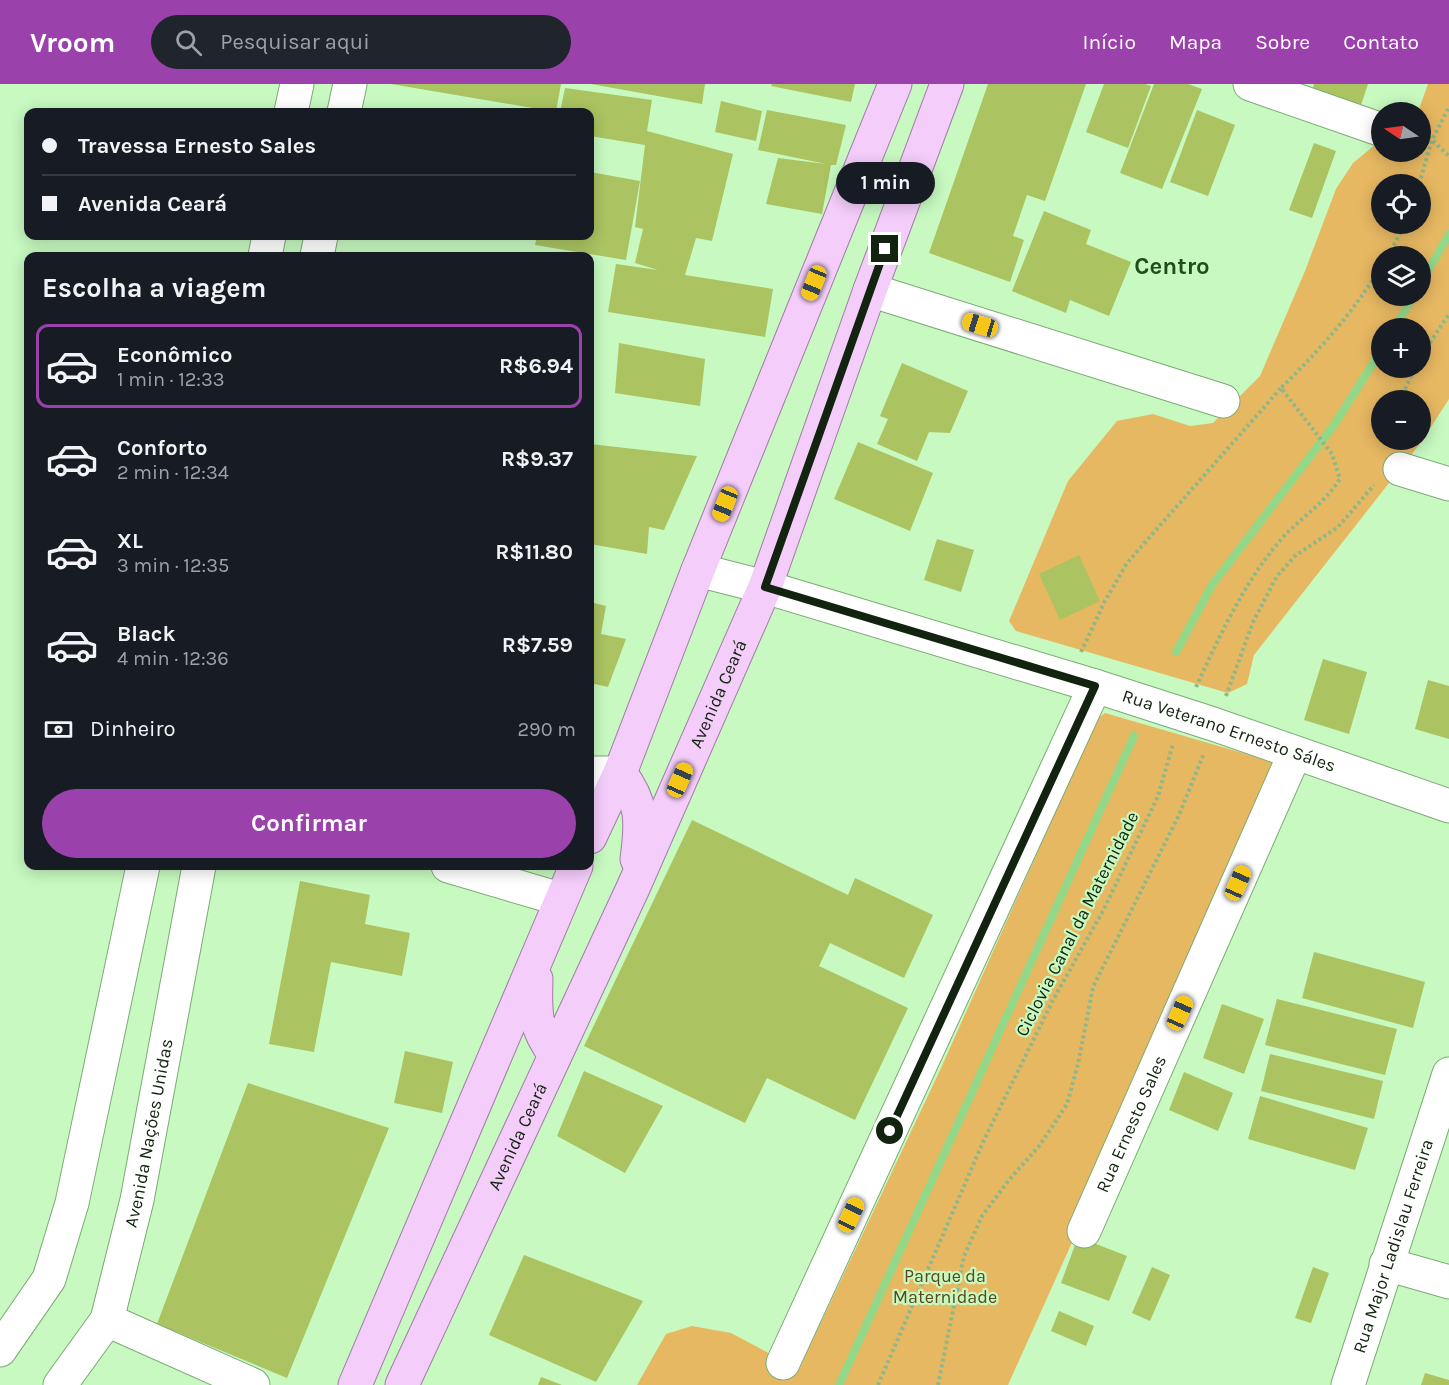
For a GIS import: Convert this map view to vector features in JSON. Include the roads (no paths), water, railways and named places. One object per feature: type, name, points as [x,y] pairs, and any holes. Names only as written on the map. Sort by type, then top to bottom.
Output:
[{"type":"main road","points":[[594,820],[605,773],[698,570],[895,84]]},
{"type":"main road","name":"Avenida Ceará","points":[[402,1385],[633,888],[765,587],[870,290],[947,84]]},
{"type":"main road","points":[[605,773],[638,802],[640,826],[633,888]]},
{"type":"main road","points":[[355,1385],[537,962],[560,899],[574,870]]},
{"type":"main road","points":[[537,962],[535,1018],[540,1034],[555,1055]]},
{"type":"street","points":[[292,108],[297,84]]},
{"type":"street","points":[[346,108],[350,84]]},
{"type":"street","points":[[1250,84],[1371,126]]},
{"type":"street","points":[[870,290],[1223,402]]},
{"type":"street","points":[[1400,469],[1449,484]]},
{"type":"street","name":"Rua Veterano Ernesto Sáles","points":[[698,570],[765,587],[1182,714],[1449,806]]},
{"type":"street","points":[[783,1363],[1079,682]]},
{"type":"street","name":"Rua Ernesto Sales","points":[[1084,1231],[1295,753]]},
{"type":"street","points":[[0,1350],[49,1279],[72,1203],[142,870]]},
{"type":"street","name":"Avenida Nações Unidas","points":[[60,1385],[107,1320],[137,1200],[198,870]]},
{"type":"street","points":[[462,870],[560,899]]},
{"type":"street","name":"Rua Major Ladislau Ferreira","points":[[1348,1385],[1449,1074]]},
{"type":"street","points":[[1386,1264],[1449,1282]]},
{"type":"street","points":[[107,1320],[253,1385]]},
{"type":"waterway","points":[[1431,266],[1449,234]]},
{"type":"waterway","points":[[1400,318],[1408,306]]},
{"type":"waterway","points":[[1176,652],[1212,585],[1334,425],[1371,366]]},
{"type":"waterway","points":[[839,1385],[1134,736]]},
{"type":"district","name":"Centro","points":[[1172,266]]},
{"type":"park label","name":"Parque da Maternidade","points":[[945,1286]]}]
